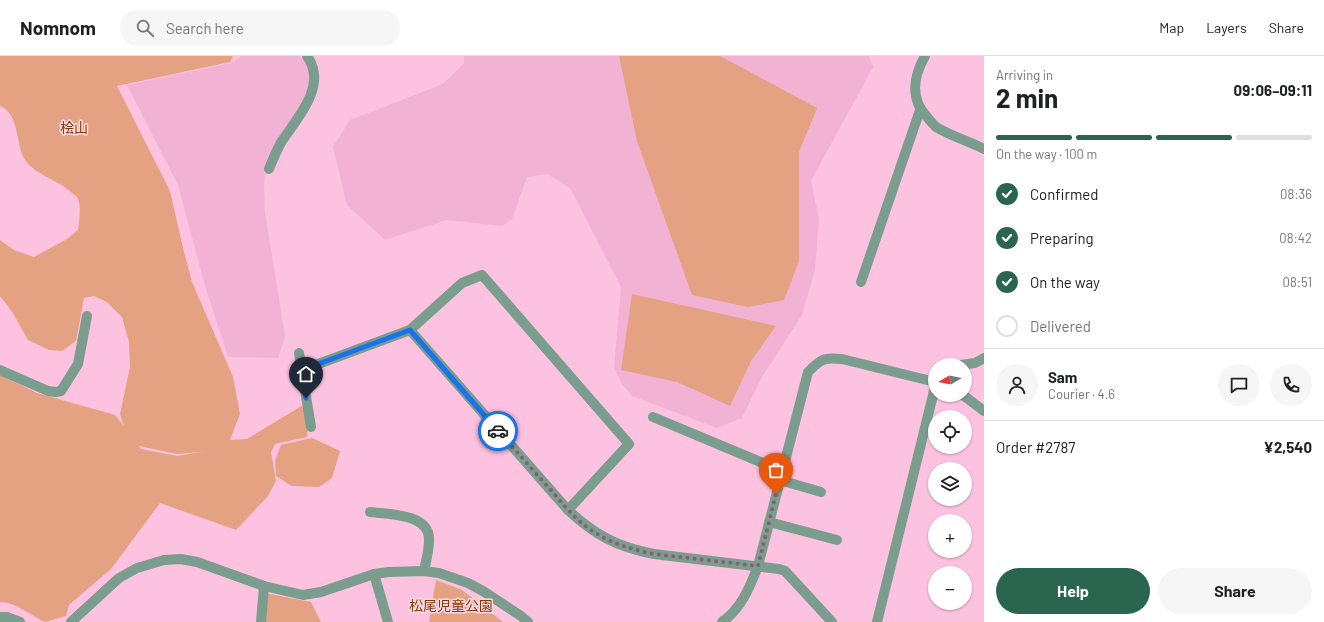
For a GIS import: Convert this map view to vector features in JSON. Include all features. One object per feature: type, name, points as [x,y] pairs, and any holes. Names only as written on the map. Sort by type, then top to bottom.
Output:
[{"type":"street","points":[[269,169],[281,142],[304,111],[311,95],[316,78],[312,62],[308,56]]},
{"type":"street","points":[[925,56],[920,64],[915,79],[915,95],[920,110],[936,126],[984,149]]},
{"type":"street","points":[[860,282],[920,110]]},
{"type":"street","points":[[972,143],[984,139]]},
{"type":"street","points":[[302,370],[410,330],[462,283],[482,275],[629,444],[568,510]]},
{"type":"street","points":[[0,370],[48,391],[61,391],[78,364],[87,316]]},
{"type":"street","points":[[410,330],[568,510],[584,525],[602,536],[638,551],[780,569],[785,571],[832,622]]},
{"type":"street","points":[[298,353],[302,370],[310,427]]},
{"type":"street","points":[[722,622],[738,607],[748,590],[758,566],[808,372],[818,362],[830,357],[928,380]]},
{"type":"street","points":[[972,363],[984,358]]},
{"type":"street","points":[[878,622],[931,402]]},
{"type":"street","points":[[972,402],[984,411]]},
{"type":"street","points":[[653,417],[781,476],[821,492]]},
{"type":"street","points":[[370,512],[403,516],[415,520],[425,527],[429,540],[424,572]]},
{"type":"street","points":[[769,522],[837,540]]},
{"type":"street","points":[[71,622],[123,575],[137,568],[164,560],[181,559],[197,562],[264,586],[307,595],[374,574],[390,572],[439,573],[468,583],[483,591],[528,622]]},
{"type":"street","points":[[374,574],[388,622]]},
{"type":"street","points":[[261,622],[264,586]]},
{"type":"street","points":[[0,617],[7,617],[20,622]]},
{"type":"shaded area","points":[[241,56],[299,56],[309,64],[313,80],[302,109],[265,169],[265,212],[285,337],[278,358],[228,357],[205,286],[178,185],[127,85],[231,63]]},
{"type":"shaded area","points":[[464,56],[869,56],[873,67],[811,181],[819,219],[815,270],[802,315],[762,377],[742,418],[717,428],[632,396],[622,384],[614,368],[621,287],[570,188],[547,174],[527,177],[512,219],[502,226],[447,220],[385,240],[347,205],[333,147],[350,120],[443,84],[464,63]]},
{"type":"green space","name":"桧山","points":[[0,56],[233,56],[230,62],[117,86],[170,191],[192,282],[233,377],[240,414],[230,440],[247,439],[303,405],[308,427],[307,437],[275,444],[271,452],[276,481],[268,496],[236,530],[160,503],[111,569],[69,605],[66,616],[45,622],[12,604],[0,602],[0,375],[37,393],[115,415],[124,426],[120,414],[130,367],[129,342],[122,317],[107,302],[94,296],[84,298],[76,341],[62,351],[49,350],[28,340],[11,310],[0,296],[0,240],[14,250],[34,257],[67,239],[78,230],[80,209],[79,201],[76,196],[65,187],[34,169],[25,160],[14,122],[6,110],[0,106]],"holes":[[[139,446],[177,454],[201,452],[177,456],[141,449]]]},
{"type":"green space","points":[[619,56],[720,56],[817,108],[799,152],[799,261],[784,300],[748,307],[692,295],[637,141]]},
{"type":"green space","points":[[632,294],[776,326],[751,361],[730,406],[677,382],[621,370]]},
{"type":"green space","points":[[312,438],[340,451],[332,478],[319,487],[292,486],[276,476],[275,461],[281,445]]},
{"type":"green space","name":"松尾児童公園","points":[[436,580],[462,590],[503,622],[429,622]]},
{"type":"green space","points":[[265,593],[311,602],[321,622],[264,622]]},
{"type":"way so far","points":[[498,431],[568,510],[584,525],[602,536],[638,551],[758,566],[776,494]]},
{"type":"route","points":[[306,398],[302,370],[410,330],[498,431]]}]
